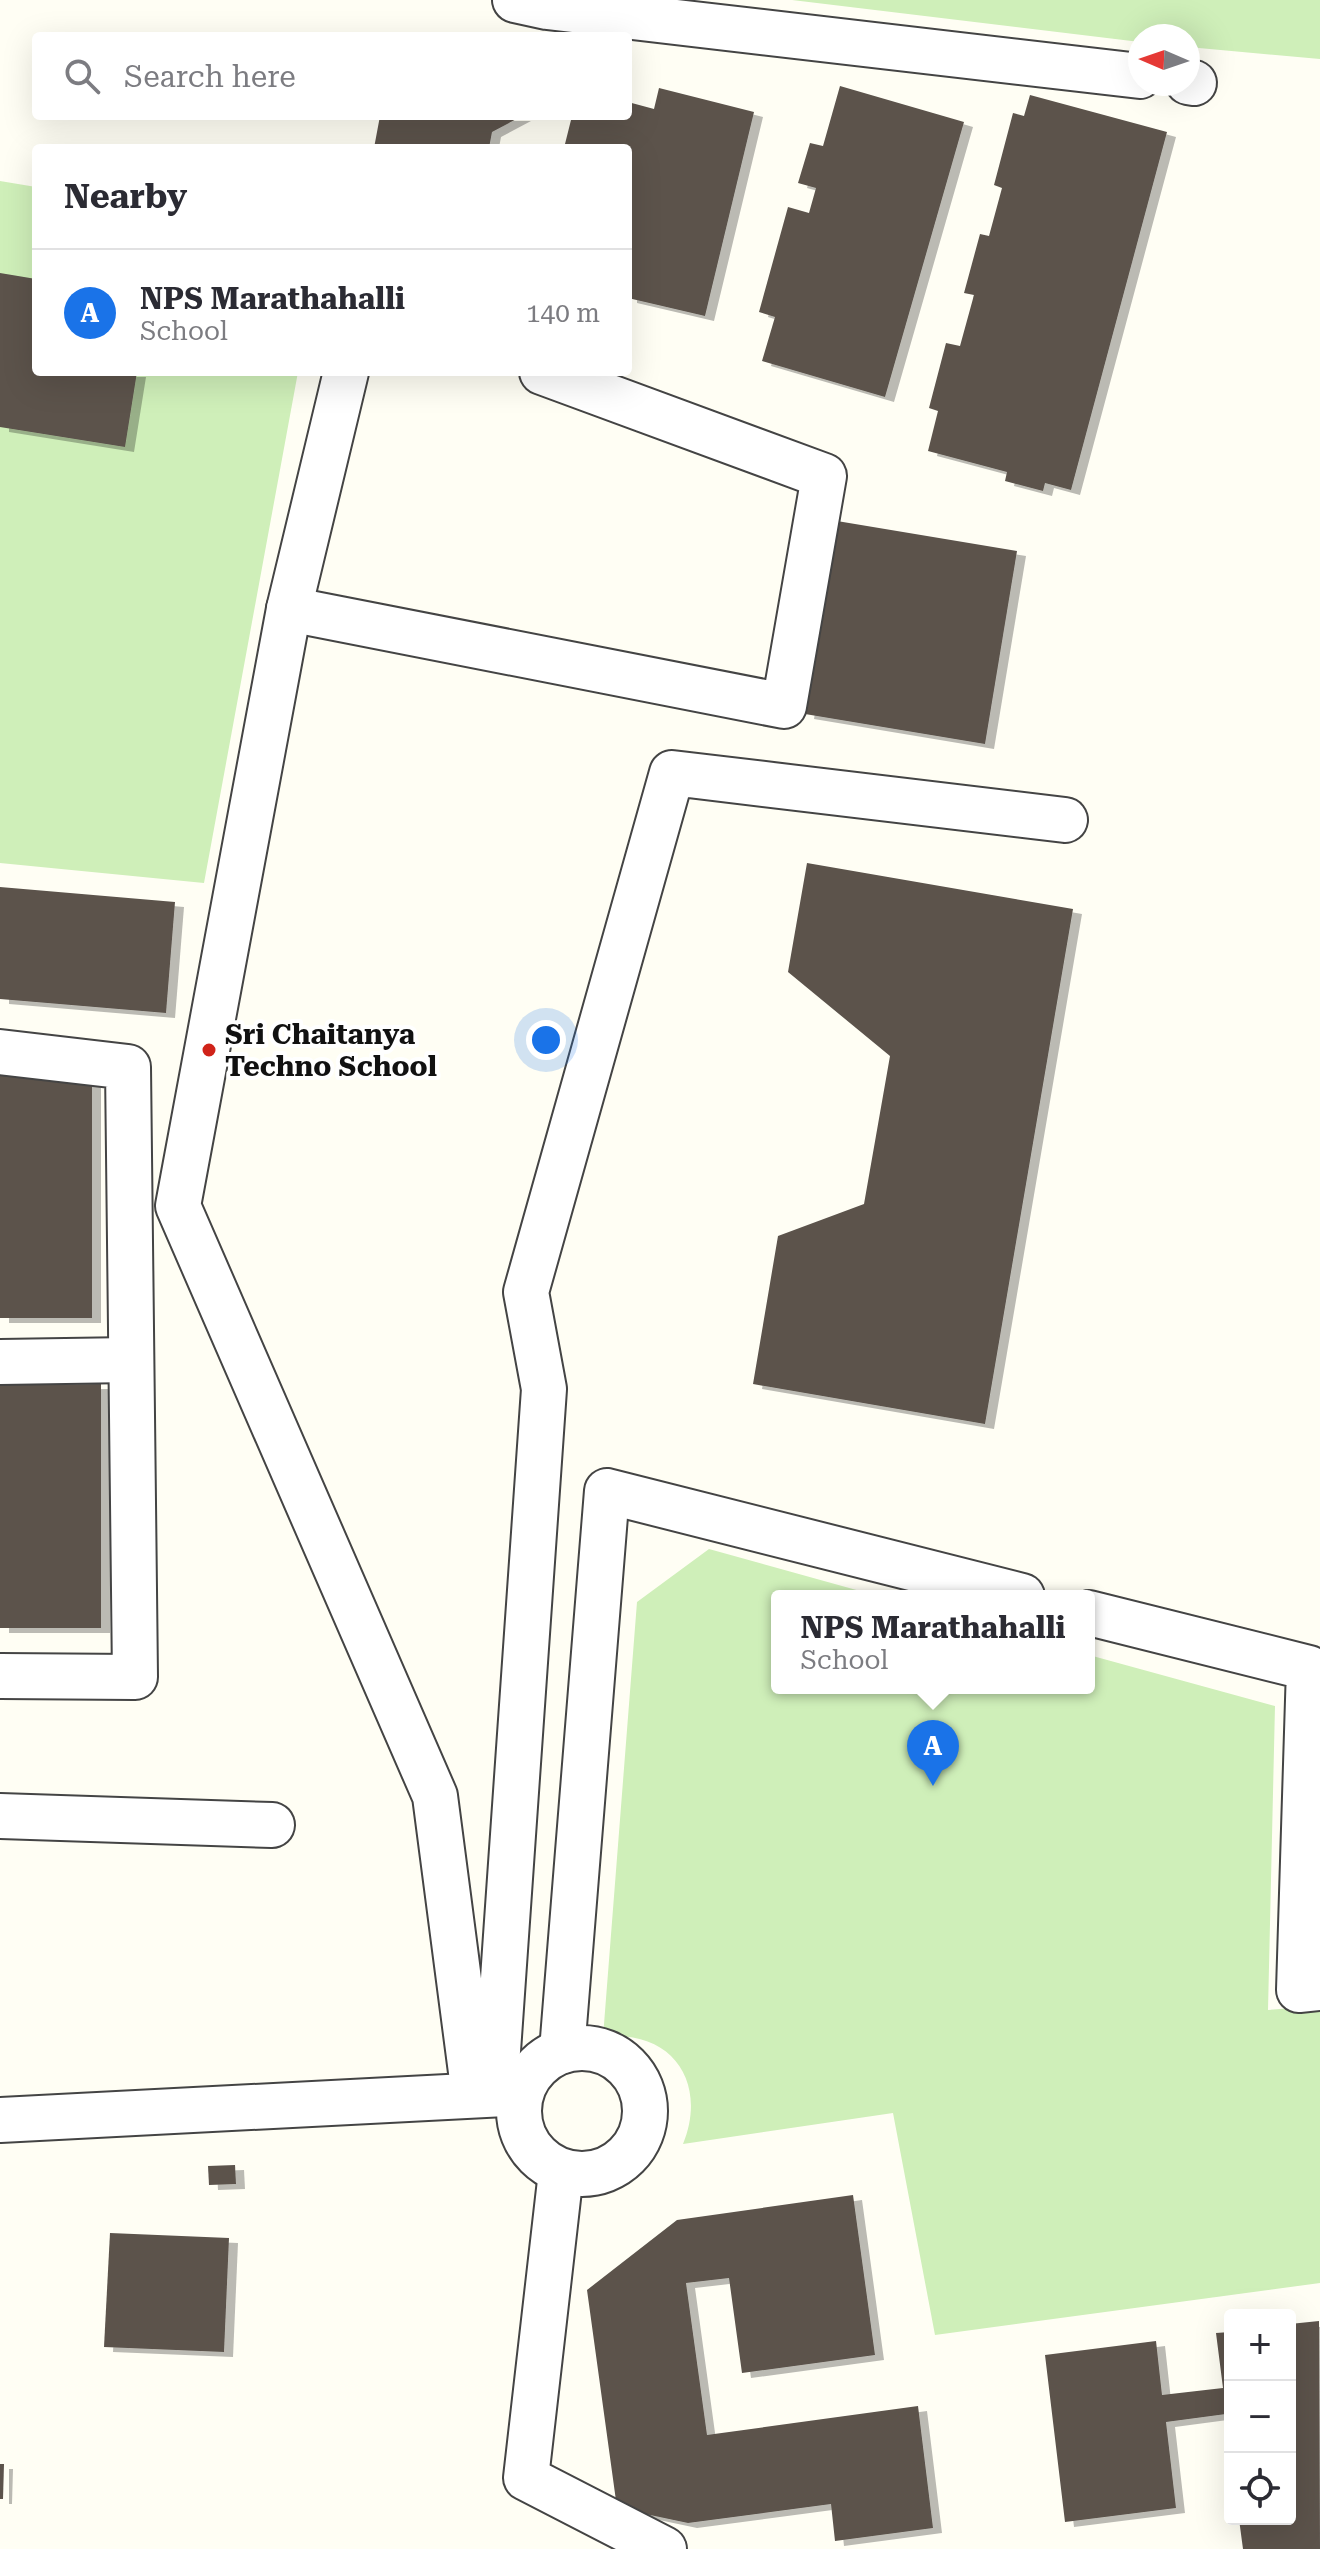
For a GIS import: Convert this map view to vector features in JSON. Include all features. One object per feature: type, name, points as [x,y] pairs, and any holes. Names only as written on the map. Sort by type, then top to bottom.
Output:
[{"type":"street","points":[[515,0],[547,7],[1128,75]]},
{"type":"street","points":[[0,2120],[485,2095],[528,2078],[543,2061],[562,2051],[584,2047],[606,2052],[624,2063],[638,2080],[645,2101],[645,2123],[638,2143],[624,2160],[605,2171],[584,2176],[561,2172],[541,2160],[527,2143],[519,2121],[485,2095],[435,1796],[178,1206],[289,609],[345,376]]},
{"type":"street","points":[[289,609],[784,706],[824,476],[553,376]]},
{"type":"street","points":[[485,2095],[544,1389],[526,1292],[672,773],[1065,820]]},
{"type":"street","points":[[0,1052],[128,1067],[135,1677],[0,1676]]},
{"type":"street","points":[[0,1362],[131,1360]]},
{"type":"street","points":[[562,2051],[607,1491],[998,1590]]},
{"type":"street","points":[[1095,1614],[1309,1668],[1299,1990],[1320,1988]]},
{"type":"street","points":[[0,1816],[272,1825]]},
{"type":"street","points":[[561,2172],[526,2478],[664,2549]]},
{"type":"green space","points":[[792,0],[1320,0],[1320,59],[1200,48],[1200,24],[1128,24],[1128,41]]},
{"type":"green space","points":[[0,181],[32,186],[32,376],[297,376],[204,883],[0,863]]},
{"type":"green space","points":[[709,1549],[856,1590],[771,1590],[771,1694],[1095,1694],[1095,1657],[1275,1706],[1268,2010],[1320,2006],[1320,2283],[935,2335],[893,2113],[683,2144],[690,2121],[691,2100],[687,2081],[678,2064],[665,2051],[648,2042],[627,2037],[603,2037],[637,1602]]},
{"type":"building","points":[[840,86],[964,122],[885,397],[762,361],[775,317],[759,312],[788,207],[809,213],[816,188],[798,183],[810,143],[823,146]]},
{"type":"building","points":[[659,88],[754,112],[705,316],[632,299],[632,144],[565,144],[571,120],[632,120],[632,103],[654,109]]},
{"type":"building","points":[[1030,95],[1167,132],[1071,490],[1045,483],[1043,491],[1005,481],[1007,472],[928,451],[938,411],[929,408],[946,343],[960,346],[974,295],[964,293],[980,234],[989,236],[1002,188],[994,185],[1013,113],[1024,116]]},
{"type":"building","points":[[379,120],[514,120],[492,132],[490,144],[375,144]]},
{"type":"building","points":[[0,273],[32,278],[32,376],[136,376],[125,447],[0,427]]},
{"type":"building","points":[[837,521],[1017,551],[985,744],[805,714]]},
{"type":"building","points":[[807,863],[1073,909],[985,1424],[753,1384],[778,1236],[864,1204],[890,1056],[788,972]]},
{"type":"building","points":[[0,887],[175,902],[166,1013],[0,999]]},
{"type":"building","points":[[92,1075],[92,1318],[0,1318],[0,1076]]},
{"type":"building","points":[[101,1384],[101,1628],[0,1628],[0,1385]]},
{"type":"building","points":[[235,2165],[236,2184],[209,2185],[208,2166]]},
{"type":"building","points":[[853,2195],[875,2355],[742,2373],[729,2278],[686,2283],[707,2435],[918,2406],[933,2528],[835,2541],[831,2504],[688,2523],[617,2508],[587,2290],[677,2220]]},
{"type":"building","points":[[110,2233],[229,2238],[224,2352],[104,2347]]},
{"type":"building","points":[[1319,2321],[1320,2549],[1243,2549],[1240,2525],[1296,2525],[1296,2323]]},
{"type":"building","points":[[1224,2332],[1224,2414],[1166,2422],[1176,2508],[1065,2522],[1045,2355],[1156,2341],[1162,2395],[1223,2388],[1216,2333]]},
{"type":"building","points":[[0,2464],[4,2464],[3,2499],[0,2499]]},
{"type":"place","name":"Sri Chaitanya Techno School","points":[[209,1050]]},
{"type":"place","name":"NPS Marathahalli","points":[[933,1786]]}]
